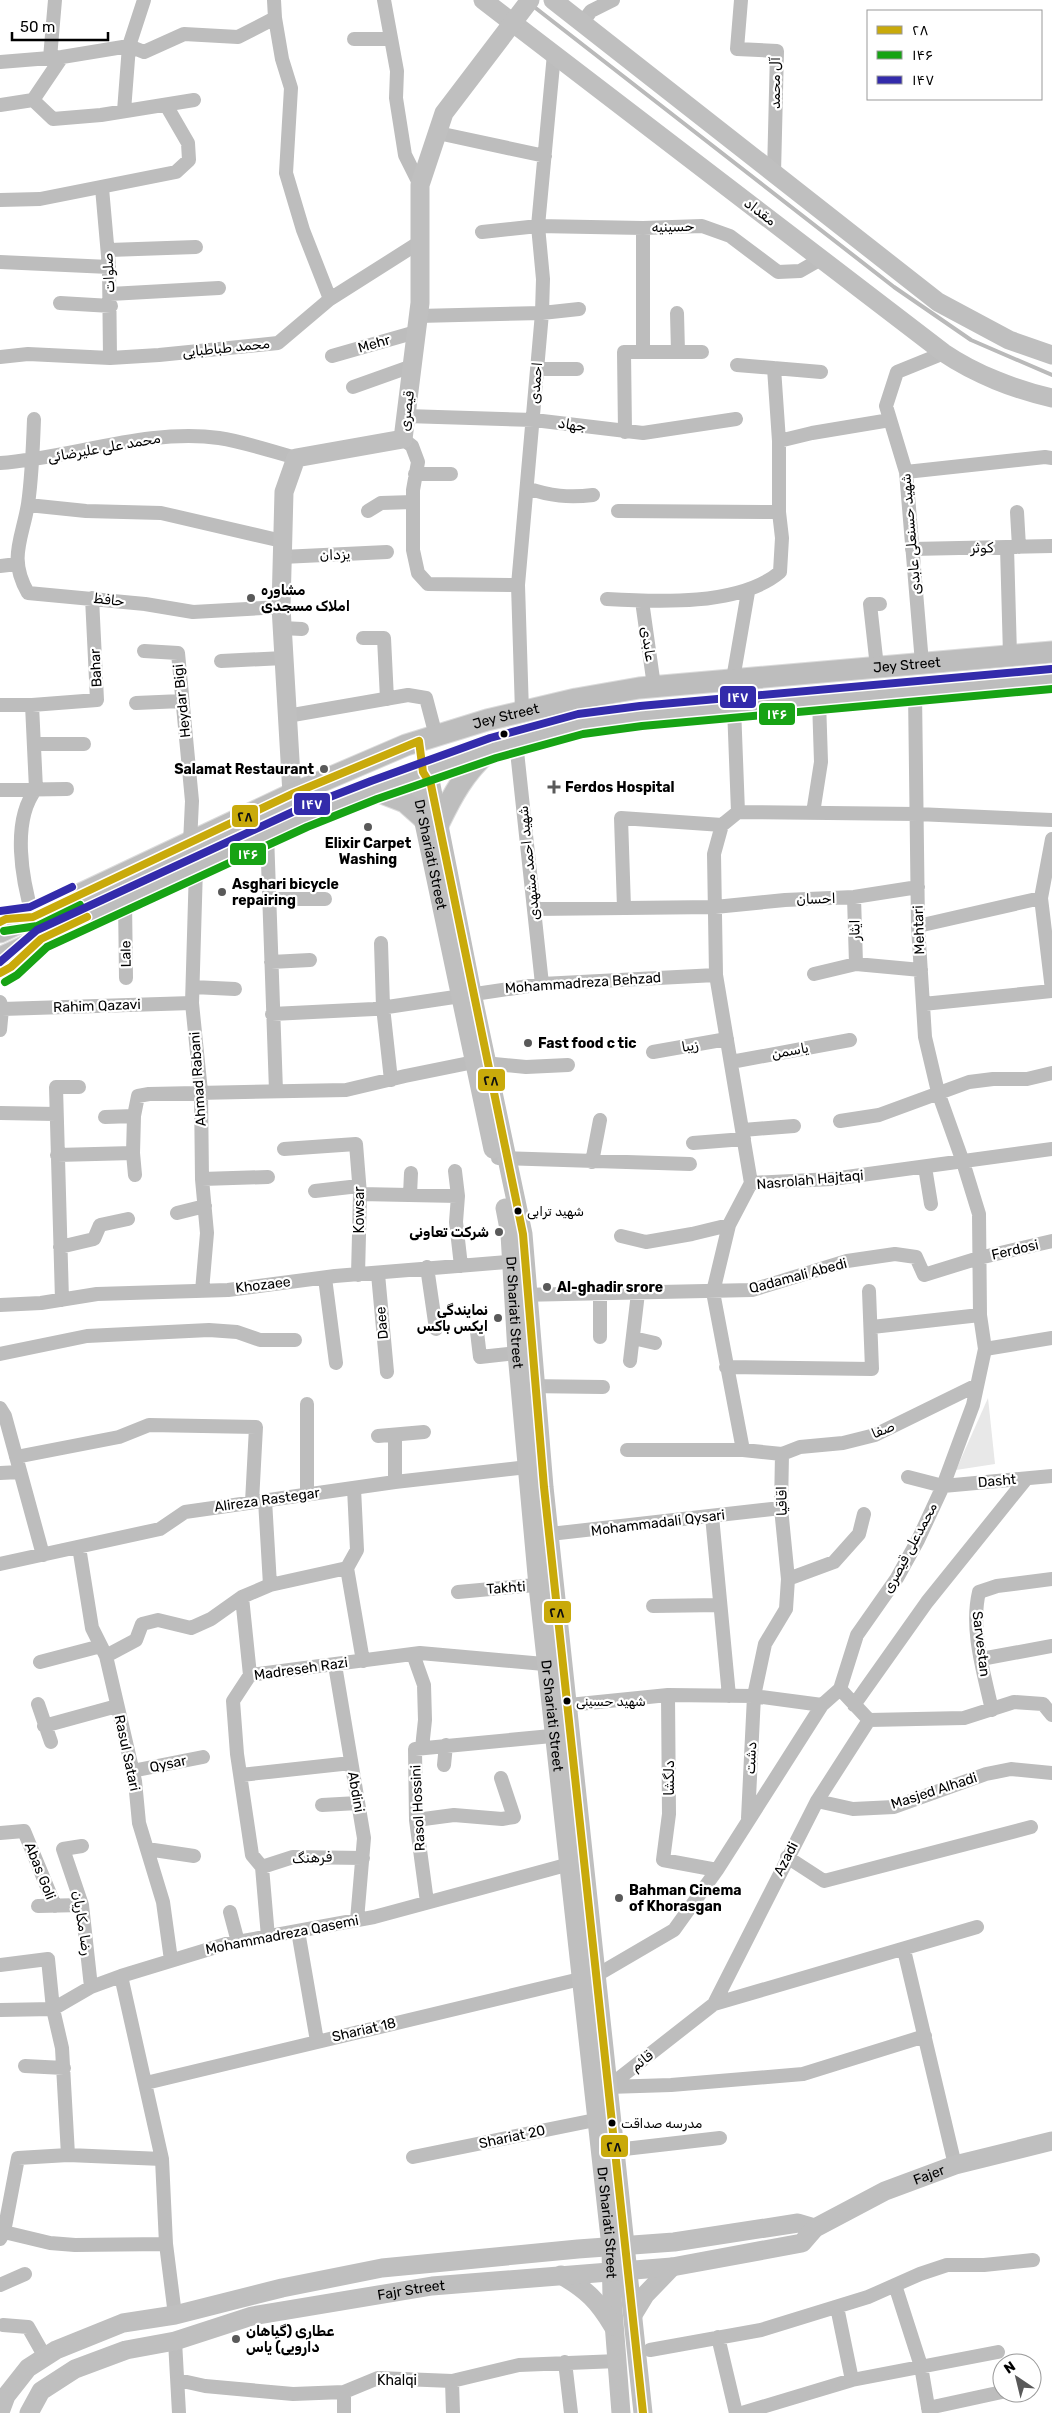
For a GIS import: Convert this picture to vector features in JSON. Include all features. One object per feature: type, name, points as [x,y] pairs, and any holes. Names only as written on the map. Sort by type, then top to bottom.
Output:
[{"type":"main road","name":"مقداد","points":[[483,0],[944,353],[993,378],[1033,394],[1052,398]]},
{"type":"main road","name":"قیصری","points":[[296,458],[403,439],[417,324],[420,185],[444,113],[530,0]]},
{"type":"main road","points":[[553,0],[938,302],[1009,340],[1052,355]]},
{"type":"main road","points":[[292,794],[281,607],[284,492],[296,458]]},
{"type":"main road","name":"Jey Street","points":[[0,932],[292,794],[428,739],[522,712],[576,699],[654,686],[1052,652]]},
{"type":"main road","name":"Jey Street","points":[[0,958],[302,818],[423,772],[493,748],[581,724],[734,707],[1052,680]]},
{"type":"main road","points":[[423,772],[428,739]]},
{"type":"main road","points":[[374,790],[406,802],[431,821],[474,764],[493,748]]},
{"type":"main road","name":"Dr Shariati Street","points":[[423,772],[417,788],[431,821],[465,994],[501,1159],[523,1234],[518,1261],[520,1295],[541,1535],[603,2118],[619,2246],[621,2272],[614,2328],[621,2413]]},
{"type":"main road","points":[[0,922],[6,919],[33,917]]},
{"type":"main road","points":[[0,972],[11,968],[41,939]]},
{"type":"main road","name":"Fajer","points":[[814,2228],[885,2191],[955,2165],[1052,2141]]},
{"type":"main road","name":"Dr Shariati Street","points":[[608,2151],[608,2227],[619,2246]]},
{"type":"main road","points":[[2,2400],[28,2368],[45,2357],[56,2350],[122,2323],[174,2314],[282,2288],[382,2268],[722,2236],[798,2223],[814,2228]]},
{"type":"main road","points":[[592,2248],[602,2240],[608,2227]]},
{"type":"main road","name":"Fajr Street","points":[[29,2413],[41,2391],[75,2369],[126,2350],[175,2341],[252,2316],[432,2286],[672,2267],[802,2243],[814,2228]]},
{"type":"main road","points":[[634,2313],[646,2295],[672,2267]]},
{"type":"main road","points":[[621,2272],[634,2313],[635,2349],[643,2413]]},
{"type":"main road","points":[[562,2275],[595,2298],[614,2328]]},
{"type":"main road","points":[[174,2314],[175,2341]]},
{"type":"street","points":[[33,100],[56,58],[56,0]]},
{"type":"street","points":[[124,111],[129,46],[144,0]]},
{"type":"street","points":[[274,0],[282,59],[291,88],[286,173],[303,230],[330,299]]},
{"type":"street","points":[[384,0],[397,71],[396,98],[405,155],[420,185]]},
{"type":"street","points":[[582,23],[591,11],[613,0]]},
{"type":"street","name":"آل محمد","points":[[741,0],[737,49],[777,51],[774,173]]},
{"type":"street","points":[[0,62],[56,58],[129,46],[144,52],[184,34],[238,37],[275,18]]},
{"type":"street","points":[[354,39],[390,39]]},
{"type":"street","name":"احمدی","points":[[522,712],[518,584],[542,313],[543,279],[538,226],[554,54]]},
{"type":"street","points":[[33,100],[53,118],[124,111],[194,100]]},
{"type":"street","points":[[0,105],[33,100]]},
{"type":"street","points":[[0,200],[40,199],[176,172],[189,160],[188,143],[166,104]]},
{"type":"street","points":[[438,133],[545,156]]},
{"type":"street","name":"صلوات","points":[[102,188],[110,267],[110,358]]},
{"type":"street","name":"حسینیه","points":[[482,232],[538,226],[643,228],[702,226],[730,236],[778,272],[800,271],[820,259]]},
{"type":"street","points":[[643,228],[643,352]]},
{"type":"street","name":"محمد طباطبایی","points":[[0,357],[28,354],[110,358],[278,343],[330,299],[420,242]]},
{"type":"street","points":[[108,250],[196,247]]},
{"type":"street","points":[[0,262],[110,267]]},
{"type":"street","points":[[60,303],[110,300],[220,288]]},
{"type":"street","name":"Mehr","points":[[332,356],[417,324],[579,309]]},
{"type":"street","points":[[678,313],[678,352]]},
{"type":"street","points":[[625,432],[624,352],[702,352]]},
{"type":"street","name":"شهید حسنعلی عابدی","points":[[922,663],[906,472],[886,406],[897,372],[944,353]]},
{"type":"street","points":[[737,365],[821,372]]},
{"type":"street","points":[[353,387],[412,366]]},
{"type":"street","points":[[607,599],[666,603],[748,592],[768,582],[780,572],[782,538],[779,512],[774,368]]},
{"type":"street","points":[[537,369],[577,369]]},
{"type":"street","name":"جهاد","points":[[406,416],[534,420],[643,433],[736,420]]},
{"type":"street","name":"حافظ","points":[[34,419],[33,460],[28,506],[18,542],[17,564],[21,580],[28,593],[92,598],[193,612],[281,607]]},
{"type":"street","points":[[778,441],[812,433],[890,420]]},
{"type":"street","name":"محمد علی علیرضائی","points":[[0,463],[33,460],[155,437],[219,438],[296,458]]},
{"type":"street","points":[[403,439],[412,446],[418,462],[413,502],[413,550],[418,573],[428,584],[518,584]]},
{"type":"street","points":[[906,472],[1045,457],[1052,458]]},
{"type":"street","points":[[415,474],[451,474]]},
{"type":"street","points":[[527,488],[546,495],[568,498],[593,495]]},
{"type":"street","points":[[368,511],[380,503],[413,502]]},
{"type":"street","points":[[28,506],[86,511],[161,513],[282,549]]},
{"type":"street","points":[[618,511],[779,512]]},
{"type":"street","points":[[1010,655],[1013,547],[1017,512]]},
{"type":"street","name":"کوثر","points":[[912,549],[1052,546]]},
{"type":"street","name":"یزدان","points":[[282,549],[387,552]]},
{"type":"street","points":[[0,566],[17,564]]},
{"type":"street","points":[[733,679],[748,592]]},
{"type":"street","name":"Bahar","points":[[0,705],[32,705],[97,700],[92,598]]},
{"type":"street","name":"عابدی","points":[[642,601],[654,686]]},
{"type":"street","points":[[877,667],[870,604],[880,604]]},
{"type":"street","points":[[282,628],[302,629]]},
{"type":"street","points":[[363,638],[384,638],[387,699]]},
{"type":"street","name":"Heydar Bigi","points":[[144,651],[178,653],[192,801],[190,843]]},
{"type":"street","points":[[221,661],[284,658]]},
{"type":"street","name":"Mehtari","points":[[915,692],[918,926],[925,1037],[938,1092],[963,1162]]},
{"type":"street","points":[[287,716],[408,695],[426,698],[428,739]]},
{"type":"street","points":[[813,813],[821,762],[819,700]]},
{"type":"street","points":[[136,703],[182,701]]},
{"type":"street","points":[[32,705],[36,789],[28,800],[23,824],[23,883],[33,917]]},
{"type":"street","points":[[734,707],[738,812]]},
{"type":"street","name":"شهید احمد مشهدی","points":[[516,742],[542,984]]},
{"type":"street","points":[[34,744],[84,744]]},
{"type":"street","points":[[0,790],[67,789]]},
{"type":"street","points":[[752,1182],[716,975],[714,854],[722,825],[738,812],[917,814],[1052,820]]},
{"type":"street","points":[[624,908],[620,818],[722,825]]},
{"type":"street","points":[[267,834],[276,1091]]},
{"type":"street","points":[[923,1004],[1052,990],[1048,915],[1042,898],[1052,839]]},
{"type":"street","name":"Ahmad Rabani","points":[[196,867],[192,1003],[201,1092],[202,1179],[207,1233],[202,1291]]},
{"type":"street","name":"احسان","points":[[534,909],[715,907],[785,900],[854,897],[918,888]]},
{"type":"street","name":"ایثار","points":[[854,897],[856,964]]},
{"type":"street","points":[[918,926],[1042,898]]},
{"type":"street","points":[[269,899],[325,899]]},
{"type":"street","name":"Lale","points":[[125,900],[126,978]]},
{"type":"street","points":[[382,943],[383,1008],[391,1080]]},
{"type":"street","points":[[271,962],[310,960]]},
{"type":"street","points":[[814,974],[856,964],[921,970]]},
{"type":"street","name":"Mohammadreza Behzad","points":[[272,1014],[383,1008],[465,994],[542,984],[716,975]]},
{"type":"street","points":[[193,987],[236,989]]},
{"type":"street","name":"Rahim Qazavi","points":[[1,1005],[192,1003]]},
{"type":"street","points":[[0,1030],[1,1005]]},
{"type":"street","name":"زیبا","points":[[653,1052],[727,1039]]},
{"type":"street","name":"یاسمن","points":[[731,1062],[850,1040]]},
{"type":"street","points":[[135,1175],[133,1153],[134,1116],[138,1096],[201,1092],[346,1090],[481,1063],[526,1067],[568,1064]]},
{"type":"street","points":[[840,1121],[879,1115],[969,1082],[992,1079],[1027,1079],[1052,1073]]},
{"type":"street","points":[[62,1300],[56,1088],[79,1087]]},
{"type":"street","points":[[0,1113],[56,1114]]},
{"type":"street","points":[[105,1117],[134,1116]]},
{"type":"street","points":[[592,1162],[600,1120]]},
{"type":"street","points":[[693,1143],[794,1126]]},
{"type":"street","name":"Kowsar","points":[[284,1148],[356,1144],[359,1190],[358,1275]]},
{"type":"street","name":"Nasrolah Hajtaqi","points":[[743,1450],[713,1292],[729,1225],[752,1182],[832,1179],[1052,1149]]},
{"type":"street","points":[[57,1155],[133,1153]]},
{"type":"street","points":[[501,1159],[690,1164]]},
{"type":"street","name":"محمدعلی قیصری","points":[[840,1690],[857,1635],[897,1578],[918,1540],[943,1486],[972,1405],[977,1385],[985,1349],[980,1315],[979,1214],[963,1162]]},
{"type":"street","points":[[925,1167],[931,1204]]},
{"type":"street","points":[[455,1171],[458,1196],[456,1222],[461,1266]]},
{"type":"street","points":[[410,1195],[411,1173]]},
{"type":"street","points":[[202,1179],[268,1177]]},
{"type":"street","points":[[315,1191],[359,1190],[410,1195],[458,1196]]},
{"type":"street","points":[[177,1213],[205,1206]]},
{"type":"street","points":[[60,1247],[94,1239],[100,1225],[128,1219]]},
{"type":"street","points":[[621,1236],[646,1242],[729,1225]]},
{"type":"street","name":"Ferdosi","points":[[979,1258],[1052,1241]]},
{"type":"street","name":"Qadamali Abedi","points":[[520,1295],[752,1290],[847,1261],[895,1254],[916,1257],[924,1275],[979,1258]]},
{"type":"street","name":"Khozaee","points":[[0,1305],[62,1300],[97,1294],[228,1290],[427,1267],[518,1261]]},
{"type":"street","points":[[427,1267],[436,1328]]},
{"type":"street","name":"Daee","points":[[378,1274],[387,1372]]},
{"type":"street","points":[[325,1278],[336,1363]]},
{"type":"street","points":[[726,1367],[872,1369],[870,1291]]},
{"type":"street","points":[[630,1360],[638,1293]]},
{"type":"street","points":[[600,1294],[600,1337]]},
{"type":"street","points":[[872,1326],[980,1315]]},
{"type":"street","points":[[0,1354],[87,1336],[208,1330],[237,1332],[260,1340],[295,1340]]},
{"type":"street","points":[[477,1332],[480,1357],[524,1352]]},
{"type":"street","points":[[633,1338],[655,1343]]},
{"type":"street","points":[[985,1349],[1052,1338]]},
{"type":"street","name":"صفا","points":[[782,1454],[800,1447],[843,1443],[875,1436],[977,1385]]},
{"type":"street","points":[[528,1386],[603,1387]]},
{"type":"street","points":[[307,1404],[307,1494]]},
{"type":"street","points":[[0,1408],[5,1416],[43,1555]]},
{"type":"street","points":[[16,1458],[120,1437],[149,1425],[256,1427],[259,1501],[270,1585]]},
{"type":"street","points":[[378,1436],[424,1432]]},
{"type":"street","points":[[395,1482],[396,1435]]},
{"type":"street","points":[[626,1450],[743,1450],[782,1454]]},
{"type":"street","name":"اقاقیا","points":[[754,1696],[765,1644],[786,1609],[788,1579],[781,1508],[782,1454]]},
{"type":"street","name":"Alireza Rastegar","points":[[0,1564],[160,1530],[185,1512],[395,1482],[535,1466]]},
{"type":"street","points":[[0,1472],[20,1472]]},
{"type":"street","name":"Dasht","points":[[908,1477],[943,1486],[1052,1476]]},
{"type":"street","points":[[854,1705],[927,1602],[1026,1479]]},
{"type":"street","points":[[354,1488],[357,1550],[347,1568],[363,1661]]},
{"type":"street","name":"Mohammadali Qysari","points":[[541,1535],[781,1508]]},
{"type":"street","points":[[788,1579],[834,1562],[860,1534],[864,1514]]},
{"type":"street","points":[[712,1516],[730,1696]]},
{"type":"street","name":"Rasul Satari","points":[[79,1547],[92,1628],[104,1651],[132,1771],[139,1823],[163,1902],[171,1960]]},
{"type":"street","points":[[40,1662],[104,1651],[136,1640],[142,1624],[158,1620],[191,1628],[211,1619],[242,1597],[270,1585],[347,1568]]},
{"type":"street","name":"Sarvestan","points":[[992,1710],[981,1659],[975,1609],[979,1592],[996,1586],[1052,1579]]},
{"type":"street","name":"Takhti","points":[[458,1592],[546,1584]]},
{"type":"street","points":[[242,1597],[250,1674]]},
{"type":"street","points":[[653,1606],[720,1605]]},
{"type":"street","points":[[981,1659],[1052,1646]]},
{"type":"street","points":[[413,1654],[424,1685],[425,1720],[422,1748]]},
{"type":"street","name":"Madreseh Razi","points":[[268,1937],[262,1868],[252,1855],[241,1775],[234,1701],[250,1674],[413,1654],[555,1665]]},
{"type":"street","name":"Abdini","points":[[335,1665],[364,1838],[358,1920]]},
{"type":"street","points":[[717,1870],[822,1705],[840,1690],[868,1720],[964,1718],[1014,1702],[1043,1704],[1052,1715]]},
{"type":"street","points":[[560,1706],[668,1695],[754,1696],[822,1705]]},
{"type":"street","name":"دلگشا","points":[[668,1695],[669,1814],[663,1860],[717,1870]]},
{"type":"street","name":"دشت","points":[[748,1819],[754,1696]]},
{"type":"street","points":[[38,1704],[51,1742]]},
{"type":"street","points":[[44,1726],[117,1706]]},
{"type":"street","name":"Azadi","points":[[714,2004],[816,1801],[868,1720]]},
{"type":"street","name":"Rasol Hossini","points":[[427,1902],[416,1820],[415,1748],[563,1735]]},
{"type":"street","points":[[444,1766],[446,1746]]},
{"type":"street","name":"Qysar","points":[[132,1771],[203,1757]]},
{"type":"street","points":[[241,1775],[351,1763]]},
{"type":"street","name":"Masjed Alhadi","points":[[816,1801],[854,1808],[894,1807],[986,1774],[1011,1769],[1052,1773]]},
{"type":"street","points":[[416,1820],[454,1815],[502,1819],[514,1817],[501,1778]]},
{"type":"street","points":[[322,1805],[358,1803]]},
{"type":"street","points":[[787,1856],[824,1881],[1030,1827]]},
{"type":"street","name":"Abas Goli","points":[[0,1833],[24,1831],[55,1906]]},
{"type":"street","name":"رضا مکاریان","points":[[82,1846],[63,1849],[82,1905],[91,1987]]},
{"type":"street","points":[[147,1849],[194,1856]]},
{"type":"street","name":"فرهنگ","points":[[262,1868],[293,1857],[363,1858]]},
{"type":"street","name":"Mohammadreza Qasemi","points":[[0,2010],[53,2009],[91,1987],[171,1960],[238,1942],[358,1920],[576,1862]]},
{"type":"street","name":"Shariat 18","points":[[146,2083],[589,1977],[674,1930],[717,1870]]},
{"type":"street","points":[[38,1906],[82,1905]]},
{"type":"street","points":[[230,1912],[238,1942]]},
{"type":"street","name":"قائم","points":[[601,2088],[714,2004],[904,1950],[977,1926]]},
{"type":"street","points":[[298,1931],[317,2042]]},
{"type":"street","points":[[904,1950],[955,2165]]},
{"type":"street","points":[[0,1965],[48,1959],[53,2009],[62,2048],[68,2155]]},
{"type":"street","points":[[121,1976],[162,2159],[166,2244],[174,2314]]},
{"type":"street","name":"قائم","points":[[601,2088],[671,2085],[803,2074],[925,2036]]},
{"type":"street","points":[[25,2066],[64,2068]]},
{"type":"street","name":"Shariat 20","points":[[413,2157],[603,2118]]},
{"type":"street","points":[[608,2151],[720,2138]]},
{"type":"street","points":[[162,2159],[68,2155],[18,2158],[2,2235],[75,2245],[166,2244]]},
{"type":"street","points":[[650,2350],[761,2330],[868,2297],[947,2265],[984,2265],[1033,2260]]},
{"type":"street","points":[[0,2285],[25,2274]]},
{"type":"street","points":[[895,2285],[921,2366],[929,2410],[992,2394]]},
{"type":"street","points":[[837,2307],[852,2380]]},
{"type":"street","points":[[3,2325],[28,2327],[45,2357]]},
{"type":"street","points":[[718,2337],[736,2413]]},
{"type":"street","points":[[175,2341],[179,2413]]},
{"type":"street","points":[[742,2413],[852,2380],[998,2352]]},
{"type":"street","points":[[565,2362],[570,2413]]},
{"type":"street","name":"Khalqi","points":[[178,2380],[205,2386],[293,2394],[344,2392],[378,2378],[452,2381],[519,2365],[565,2362],[618,2362]]},
{"type":"street","points":[[452,2381],[453,2413]]},
{"type":"street","points":[[344,2392],[344,2413]]},
{"type":"shaded area","points":[[988,1398],[995,1464],[956,1470]]},
{"type":"waterway","points":[[533,6],[894,287],[971,340],[1052,375]]},
{"type":"transit line","name":"۱۴۷","points":[[0,962],[37,930],[299,809],[490,738],[578,714],[640,706],[1051,669]]},
{"type":"transit line","name":"۱۴۶","points":[[5,982],[17,975],[47,947],[307,827],[377,799],[496,758],[583,734],[642,726],[1052,689]]},
{"type":"transit line","name":"۲۸","points":[[0,922],[6,919],[33,917],[292,794],[419,741],[423,772],[431,785],[523,1234],[544,1487],[643,2413]]},
{"type":"transit line","name":"۱۴۷","points":[[0,911],[30,907],[72,887]]},
{"type":"transit line","name":"۱۴۶","points":[[4,931],[37,926],[80,905]]},
{"type":"transit line","name":"۲۸","points":[[0,973],[11,967],[41,939],[87,917]]},
{"type":"place","name":"مشاوره املاک مسجدی","points":[[251,598]]},
{"type":"place","name":"Salamat Restaurant","points":[[324,769]]},
{"type":"place","name":"Ferdos Hospital","points":[[554,787]]},
{"type":"place","name":"Elixir Carpet Washing","points":[[368,827]]},
{"type":"place","name":"Asghari bicycle repairing","points":[[222,892]]},
{"type":"place","name":"Fast food c tic","points":[[528,1043]]},
{"type":"place","name":"شهید ترابی","points":[[518,1211]]},
{"type":"place","name":"شرکت تعاونی","points":[[499,1232]]},
{"type":"place","name":"Al-ghadir srore","points":[[547,1287]]},
{"type":"place","name":"نمایندگی ایکس باکس","points":[[498,1318]]},
{"type":"place","name":"شهید حسینی","points":[[567,1701]]},
{"type":"place","name":"Bahman Cinema of Khorasgan","points":[[619,1898]]},
{"type":"place","name":"مدرسه صداقت","points":[[612,2123]]},
{"type":"place","name":"عطاری (گیاهان دارویی) یاس","points":[[236,2339]]}]
